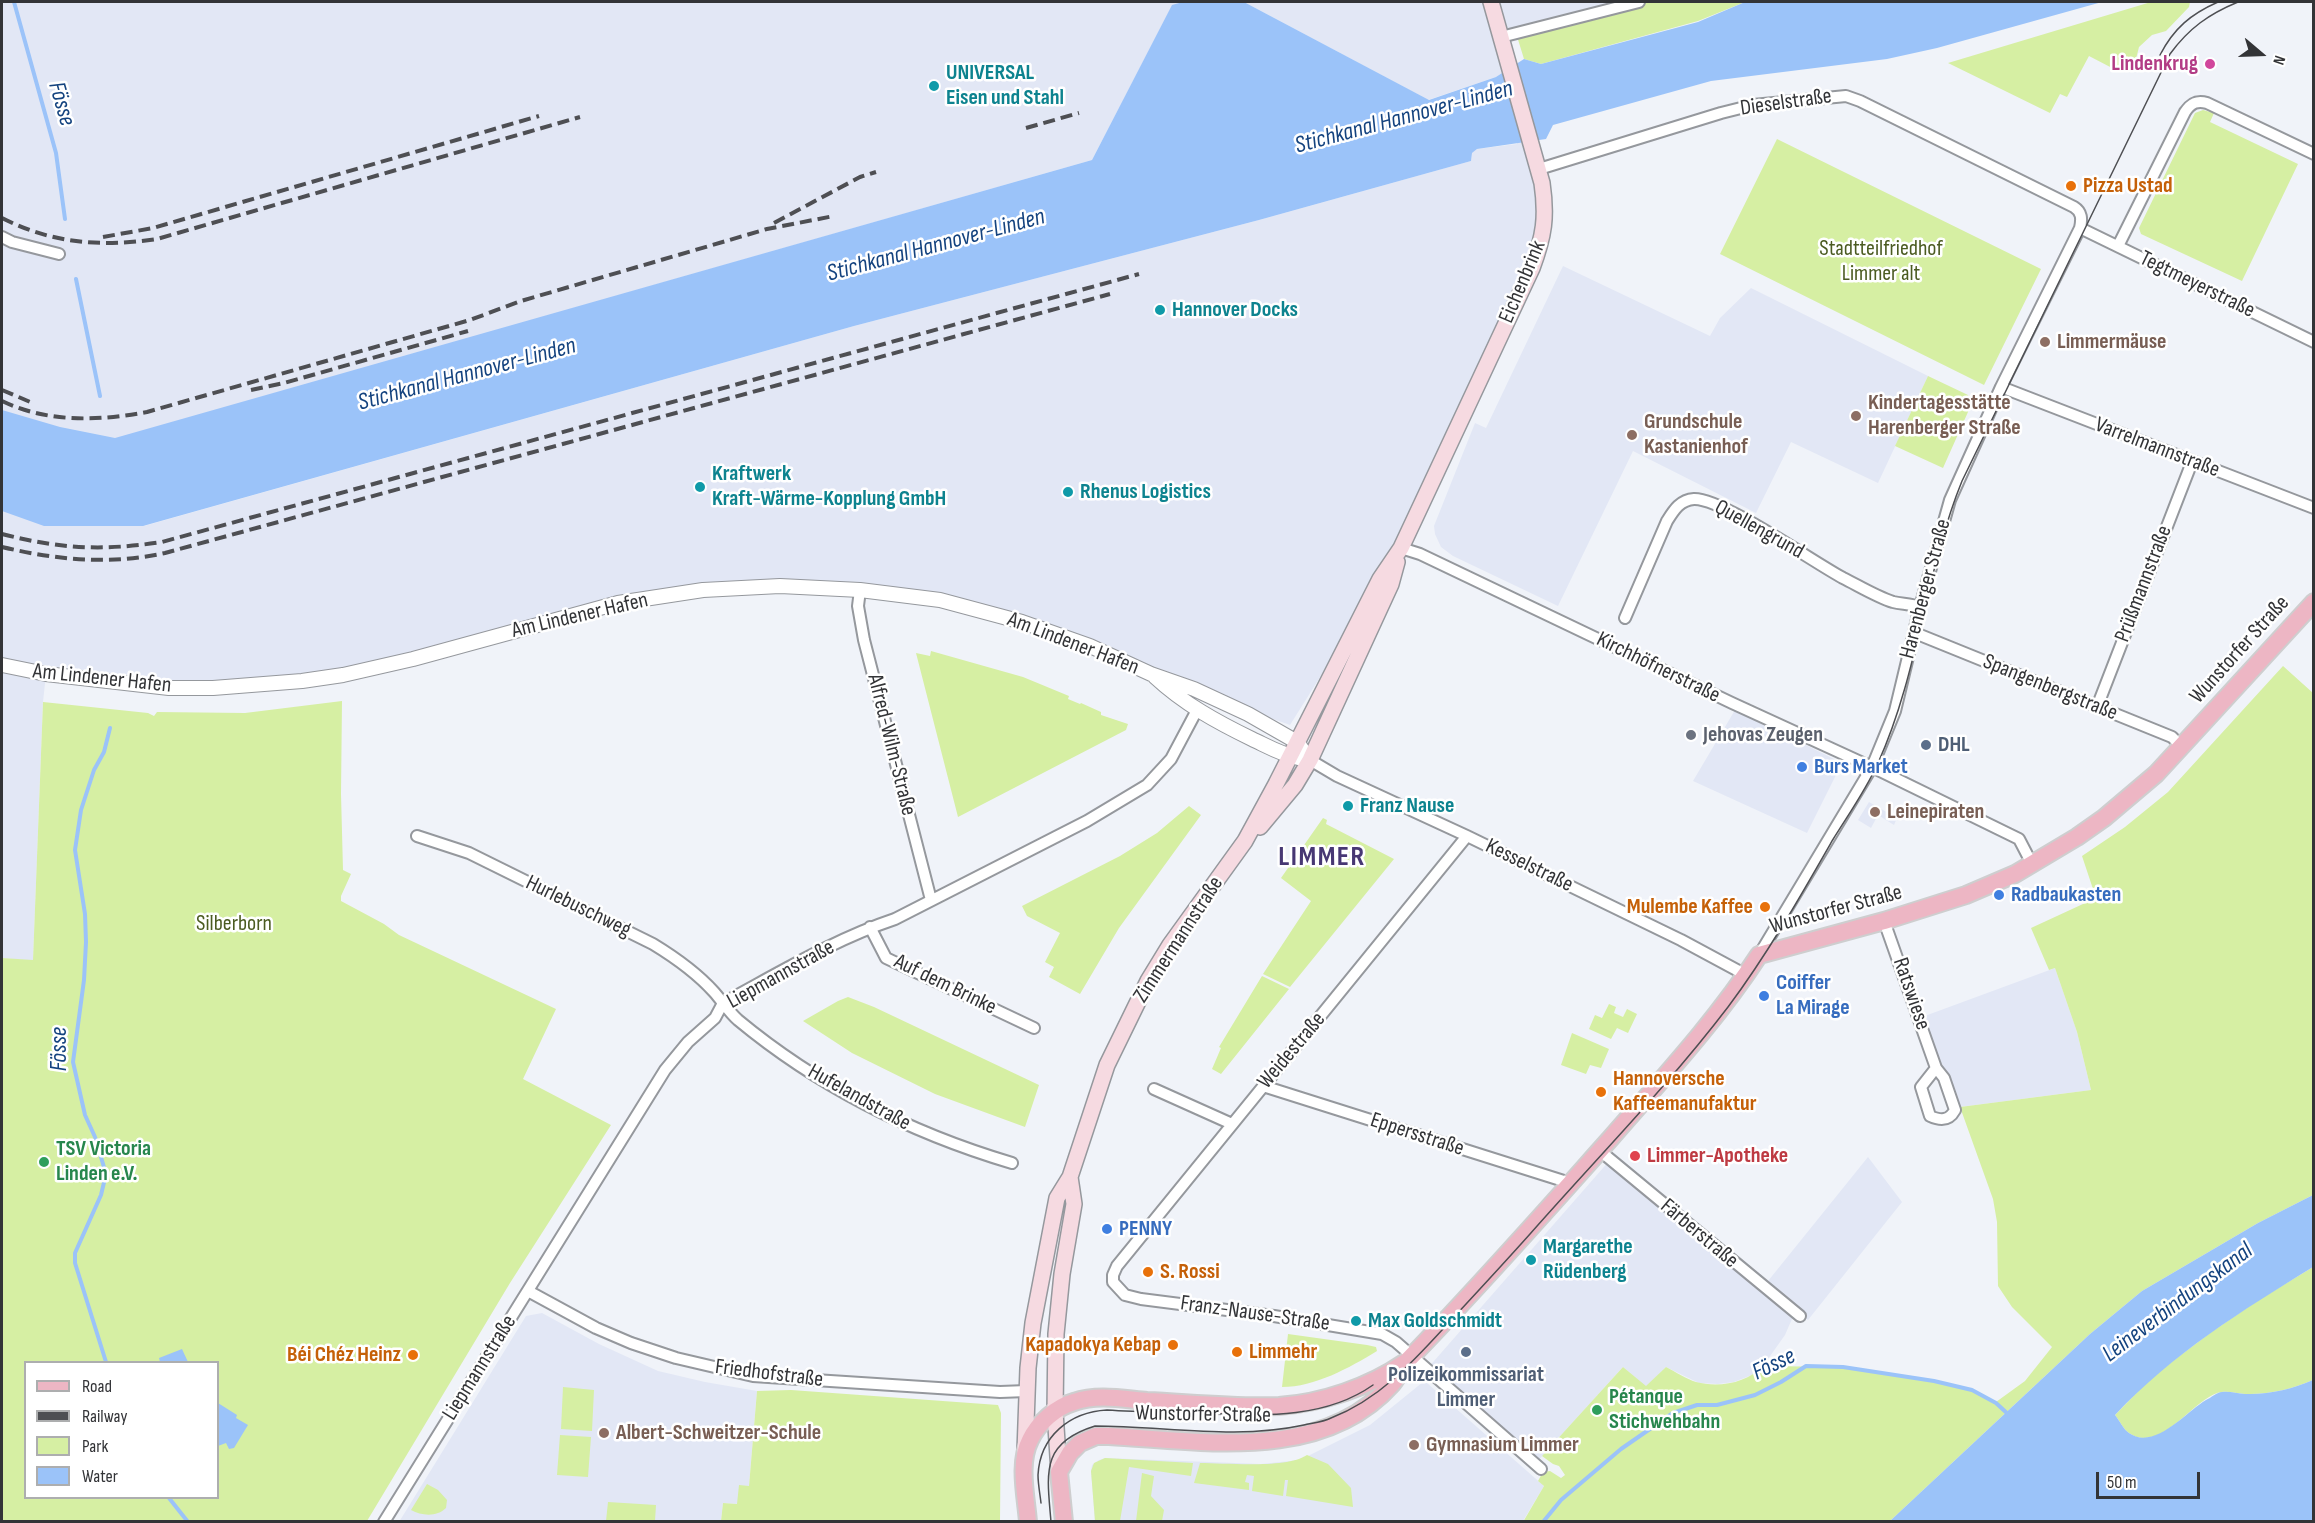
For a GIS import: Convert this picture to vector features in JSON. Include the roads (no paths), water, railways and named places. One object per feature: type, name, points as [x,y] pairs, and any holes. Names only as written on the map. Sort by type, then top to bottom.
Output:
[{"type":"main road","name":"Eichenbrink","points":[[1310,760],[1391,584],[1401,548],[1539,249],[1545,224],[1546,210],[1539,169],[1491,2]]},
{"type":"main road","name":"Eichenbrink","points":[[1290,756],[1380,579],[1401,548]]},
{"type":"main road","name":"Wunstorfer Straße","points":[[1059,1472],[1075,1447],[1096,1436],[1253,1442],[1280,1440],[1313,1432],[1340,1422],[1378,1398],[1393,1383],[1409,1359],[1570,1184],[1700,1036],[1759,955],[1884,921],[1966,895],[2032,864],[2104,818],[2157,774],[2313,602]]},
{"type":"main road","name":"Zimmermannstraße","points":[[1024,1466],[1033,1323],[1057,1198],[1070,1177],[1107,1065],[1148,981],[1170,945],[1245,841],[1290,756]]},
{"type":"main road","name":"Zimmermannstraße","points":[[1245,841],[1261,826],[1295,785],[1310,760]]},
{"type":"main road","name":"Zimmermannstraße","points":[[1059,1472],[1055,1412],[1056,1334],[1062,1274],[1074,1204],[1070,1177]]},
{"type":"main road","name":"Wunstorfer Straße","points":[[1055,1412],[1070,1403],[1092,1398],[1211,1405],[1279,1406],[1303,1403],[1353,1389],[1391,1372],[1409,1359]]},
{"type":"main road","points":[[1028,1521],[1024,1466],[1029,1442],[1035,1432],[1055,1412]]},
{"type":"main road","points":[[1059,1472],[1064,1521]]},
{"type":"street","points":[[1502,37],[1639,2]]},
{"type":"street","name":"Dieselstraße","points":[[1539,169],[1753,105],[1846,96],[2074,207],[2079,210],[2081,222]]},
{"type":"street","points":[[2118,246],[2185,112],[2193,103],[2200,101],[2206,103],[2313,154]]},
{"type":"street","name":"Tegtmeyerstraße","points":[[2081,222],[2118,246],[2313,342]]},
{"type":"street","name":"Harenberger Straße","points":[[1759,955],[1872,767],[1895,711],[1920,607],[1950,500],[2001,387],[2081,222]]},
{"type":"street","points":[[2,237],[12,242],[59,254]]},
{"type":"street","name":"Varrelmannstraße","points":[[2001,387],[2313,508]]},
{"type":"street","name":"Prüßmannstraße","points":[[2097,707],[2192,462]]},
{"type":"street","name":"Quellengrund","points":[[1625,618],[1667,520],[1675,508],[1684,501],[1695,499],[1708,502],[1747,521],[1844,579],[1893,602],[1920,607]]},
{"type":"street","name":"Kirchhöfnerstraße","points":[[1401,548],[1420,554],[1732,704],[1872,767],[2019,839],[2032,864]]},
{"type":"street","name":"Am Lindener Hafen","points":[[2,665],[46,674],[169,688],[213,688],[302,681],[343,675],[414,659],[618,603],[703,590],[780,586],[860,590],[940,600],[1022,622],[1090,646],[1151,674],[1205,694],[1297,742]]},
{"type":"street","name":"Alfred-Wilm-Straße","points":[[860,590],[858,606],[864,640],[931,900]]},
{"type":"street","name":"Spangenbergstraße","points":[[1915,633],[2172,737],[2182,747]]},
{"type":"street","name":"Am Lindener Hafen","points":[[1151,674],[1168,690],[1197,710],[1290,756],[1310,760]]},
{"type":"street","name":"Liepmannstraße","points":[[384,1521],[665,1070],[688,1042],[716,1018],[723,1003],[870,927],[895,919],[1087,821],[1147,785],[1172,759],[1197,710]]},
{"type":"street","points":[[1297,742],[1310,760]]},
{"type":"street","name":"Kesselstraße","points":[[1310,760],[1337,776],[1467,836],[1690,945],[1746,975]]},
{"type":"street","name":"Hurlebuschweg","points":[[417,836],[469,853],[653,944],[682,961],[723,1003]]},
{"type":"street","name":"Weidestraße","points":[[1117,1266],[1467,836]]},
{"type":"street","name":"Ratswiese","points":[[1884,921],[1936,1068],[1944,1078],[1955,1110],[1946,1120],[1930,1116],[1921,1087],[1936,1068]]},
{"type":"street","name":"Auf dem Brinke","points":[[870,927],[886,958],[1034,1028]]},
{"type":"street","name":"Hufelandstraße","points":[[723,1003],[736,1018],[766,1041],[842,1094],[921,1132],[1012,1164]]},
{"type":"street","name":"Eppersstraße","points":[[1263,1086],[1570,1184]]},
{"type":"street","points":[[1154,1089],[1232,1124]]},
{"type":"street","name":"Färberstraße","points":[[1599,1150],[1800,1316]]},
{"type":"street","name":"Franz-Nause-Straße","points":[[1117,1266],[1113,1282],[1121,1293],[1129,1296],[1382,1334],[1409,1359]]},
{"type":"street","name":"Friedhofstraße","points":[[528,1291],[596,1328],[631,1343],[676,1358],[753,1376],[1027,1392]]},
{"type":"street","points":[[1409,1359],[1541,1469]]},
{"type":"water","name":"Stichkanal Hannover-Linden","points":[[1183,2],[1244,2],[1429,100],[1496,77],[1524,59],[1541,64],[1698,22],[1745,2],[2102,2],[1937,48],[1887,59],[1711,81],[1553,125],[1546,139],[1477,149],[1472,153],[1471,161],[1259,220],[854,326],[143,526],[44,526],[2,511],[2,410],[60,427],[115,438],[1092,160],[1172,5]]},
{"type":"water","name":"Leineverbindungskanal","points":[[2313,1195],[2313,1267],[2209,1334],[2160,1372],[2115,1415],[2129,1433],[2139,1437],[2149,1437],[2169,1428],[2220,1392],[2254,1394],[2271,1392],[2313,1380],[2313,1521],[1890,1521],[2090,1334],[2142,1291],[2258,1223]]},
{"type":"water","points":[[182,1349],[188,1361],[160,1361],[159,1358]]},
{"type":"water","points":[[219,1404],[248,1425],[234,1448],[229,1449],[226,1443],[219,1446]]},
{"type":"waterway","name":"Fösse","points":[[14,2],[56,153],[65,219]]},
{"type":"waterway","name":"Fösse","points":[[76,279],[100,396]]},
{"type":"waterway","name":"Fösse","points":[[106,1361],[75,1263],[75,1253],[101,1195],[106,1174],[95,1137],[85,1115],[73,1062],[84,980],[86,942],[85,914],[75,850],[81,810],[94,770],[104,752],[110,728]]},
{"type":"waterway","name":"Fösse","points":[[1543,1522],[1561,1500],[1621,1449],[1673,1413],[1697,1405],[1717,1405],[1755,1395],[1806,1366],[1843,1367],[1934,1381],[1972,1390],[1996,1403],[2009,1415]]},
{"type":"waterway","name":"Fösse","points":[[170,1499],[188,1522]]},
{"type":"tram line","points":[[2160,55],[2171,37],[2184,23],[2218,2]]},
{"type":"tram line","points":[[1051,1522],[1048,1489],[1051,1462],[1064,1441],[1077,1433],[1095,1426],[1226,1432],[1278,1429],[1328,1419],[1350,1410],[1383,1388],[1427,1346],[1511,1255],[1705,1037],[1783,926],[1878,763],[1903,694],[1939,551],[1962,481],[2170,54],[2200,23],[2238,2]]},
{"type":"tram line","points":[[1904,657],[1925,573]]},
{"type":"tram line","points":[[1041,1503],[1038,1475],[1044,1449],[1059,1429],[1069,1421],[1081,1416],[1107,1410],[1243,1415],[1289,1413],[1332,1405],[1353,1397],[1373,1385]]},
{"type":"railway","points":[[1026,128],[1079,113]]},
{"type":"railway","points":[[103,237],[153,228],[539,116]]},
{"type":"railway","points":[[2,218],[40,233],[78,241],[116,243],[157,239],[580,117]]},
{"type":"railway","points":[[774,223],[860,177],[876,172]]},
{"type":"railway","points":[[2,401],[55,417],[92,418],[147,412],[470,320],[521,301],[767,229],[834,216]]},
{"type":"railway","points":[[2,534],[43,543],[82,547],[120,547],[162,542],[1139,274]]},
{"type":"railway","points":[[2,547],[63,558],[104,560],[165,553],[1110,294]]},
{"type":"railway","points":[[251,390],[284,383],[468,331]]},
{"type":"railway","points":[[2,390],[35,404]]},
{"type":"place","name":"Lindenkrug","points":[[2210,64]]},
{"type":"place","name":"UNIVERSAL Eisen und Stahl","points":[[934,86]]},
{"type":"place","name":"Pizza Ustad","points":[[2071,186]]},
{"type":"place","name":"Hannover Docks","points":[[1160,310]]},
{"type":"place","name":"Limmermäuse","points":[[2045,342]]},
{"type":"place","name":"Kindertagesstätte Harenberger Straße","points":[[1856,416]]},
{"type":"place","name":"Grundschule Kastanienhof","points":[[1632,435]]},
{"type":"place","name":"Kraftwerk Kraft-Wärme-Kopplung GmbH","points":[[700,487]]},
{"type":"place","name":"Rhenus Logistics","points":[[1068,492]]},
{"type":"place","name":"Jehovas Zeugen","points":[[1691,735]]},
{"type":"place","name":"DHL","points":[[1926,745]]},
{"type":"place","name":"Burs Market","points":[[1802,767]]},
{"type":"place","name":"Franz Nause","points":[[1348,806]]},
{"type":"place","name":"Leinepiraten","points":[[1875,812]]},
{"type":"place","name":"Radbaukasten","points":[[1999,895]]},
{"type":"place","name":"Mulembe Kaffee","points":[[1765,907]]},
{"type":"place","name":"Coiffer La Mirage","points":[[1764,996]]},
{"type":"place","name":"Hannoversche Kaffeemanufaktur","points":[[1601,1092]]},
{"type":"place","name":"Limmer-Apotheke","points":[[1635,1156]]},
{"type":"place","name":"TSV Victoria Linden e.V.","points":[[44,1162]]},
{"type":"place","name":"PENNY","points":[[1107,1229]]},
{"type":"place","name":"Margarethe Rüdenberg","points":[[1531,1260]]},
{"type":"place","name":"S. Rossi","points":[[1148,1272]]},
{"type":"place","name":"Max Goldschmidt","points":[[1356,1321]]},
{"type":"place","name":"Kapadokya Kebap","points":[[1173,1345]]},
{"type":"place","name":"Limmehr","points":[[1237,1352]]},
{"type":"place","name":"Polizeikommissariat Limmer","points":[[1466,1352]]},
{"type":"place","name":"Béi Chéz Heinz","points":[[413,1355]]},
{"type":"place","name":"Pétanque Stichwehbahn","points":[[1597,1410]]},
{"type":"place","name":"Albert-Schweitzer-Schule","points":[[604,1433]]},
{"type":"place","name":"Gymnasium Limmer","points":[[1414,1445]]},
{"type":"district","name":"LIMMER","points":[[1322,858]]},
{"type":"park label","name":"Stadtteilfriedhof Limmer alt","points":[[1881,262]]},
{"type":"park label","name":"Silberborn","points":[[234,924]]}]
